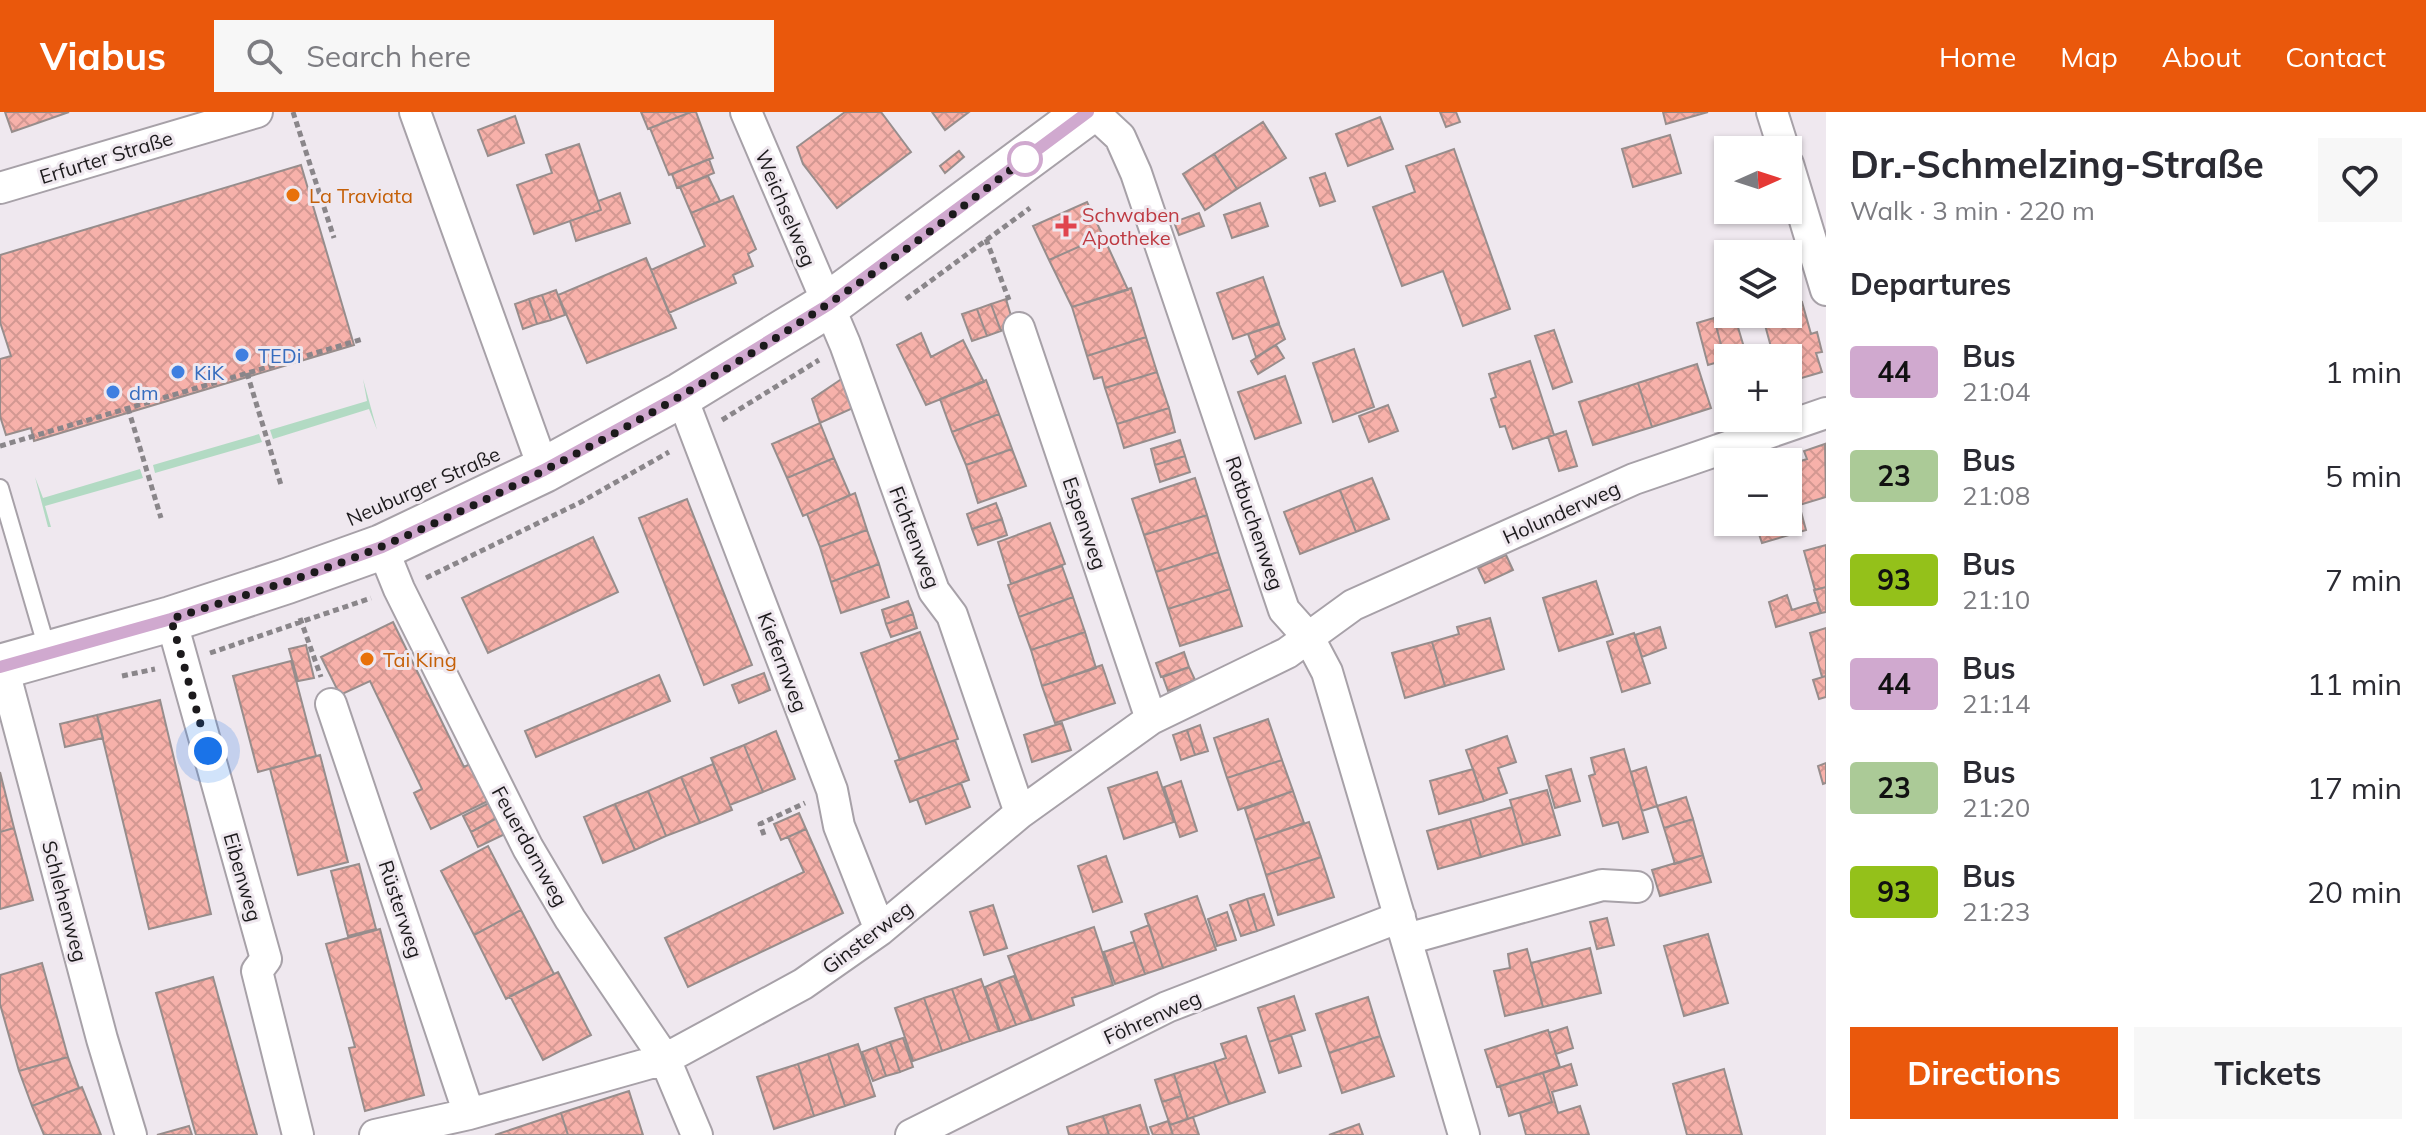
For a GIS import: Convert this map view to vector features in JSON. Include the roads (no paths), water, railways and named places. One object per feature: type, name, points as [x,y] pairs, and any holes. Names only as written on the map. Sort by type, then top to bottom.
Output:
[{"type":"street","name":"Erfurter Straße","points":[[0,188],[257,112]]},
{"type":"street","points":[[415,112],[544,470]]},
{"type":"street","name":"Weichselweg","points":[[746,112],[828,305]]},
{"type":"street","name":"Neuburger Straße","points":[[1,667],[171,619],[382,547],[544,470],[681,395],[828,305],[1091,112]]},
{"type":"street","name":"Rotbuchenweg","points":[[1091,112],[1120,137],[1136,173],[1284,610],[1309,638],[1327,672],[1464,1135]]},
{"type":"street","points":[[1772,112],[1780,136]]},
{"type":"street","points":[[1802,210],[1826,290]]},
{"type":"street","name":"Fichtenweg","points":[[828,305],[934,591],[952,615],[1020,813]]},
{"type":"street","name":"Espenweg","points":[[1019,328],[1151,719]]},
{"type":"street","name":"Kiefernweg","points":[[681,395],[832,790],[839,826],[880,930]]},
{"type":"street","name":"Holunderweg","points":[[1309,638],[1353,605],[1634,479],[1826,413]]},
{"type":"street","name":"Feuerdornweg","points":[[382,547],[399,589],[528,848],[570,919],[665,1059],[697,1135]]},
{"type":"street","name":"Eibenweg","points":[[171,619],[266,959],[257,971],[298,1135]]},
{"type":"street","name":"Ginsterweg","points":[[375,1135],[469,1114],[665,1059],[803,984],[880,930],[1020,813],[1151,719],[1287,653],[1309,638]]},
{"type":"street","name":"Schlehenweg","points":[[1,667],[131,1135]]},
{"type":"street","name":"Rüsterweg","points":[[331,704],[469,1114]]},
{"type":"street","points":[[1404,928],[1602,885],[1637,887]]},
{"type":"street","name":"Föhrenweg","points":[[911,1135],[1167,1007],[1404,928]]},
{"type":"lane","points":[[0,488],[48,654]]},
{"type":"place","name":"La Traviata","points":[[293,195]]},
{"type":"place","name":"Schwaben Apotheke","points":[[1066,226]]},
{"type":"place","name":"TEDi","points":[[242,355]]},
{"type":"place","name":"KiK","points":[[178,372]]},
{"type":"place","name":"dm","points":[[113,392]]},
{"type":"place","name":"Tai King","points":[[367,659]]}]
